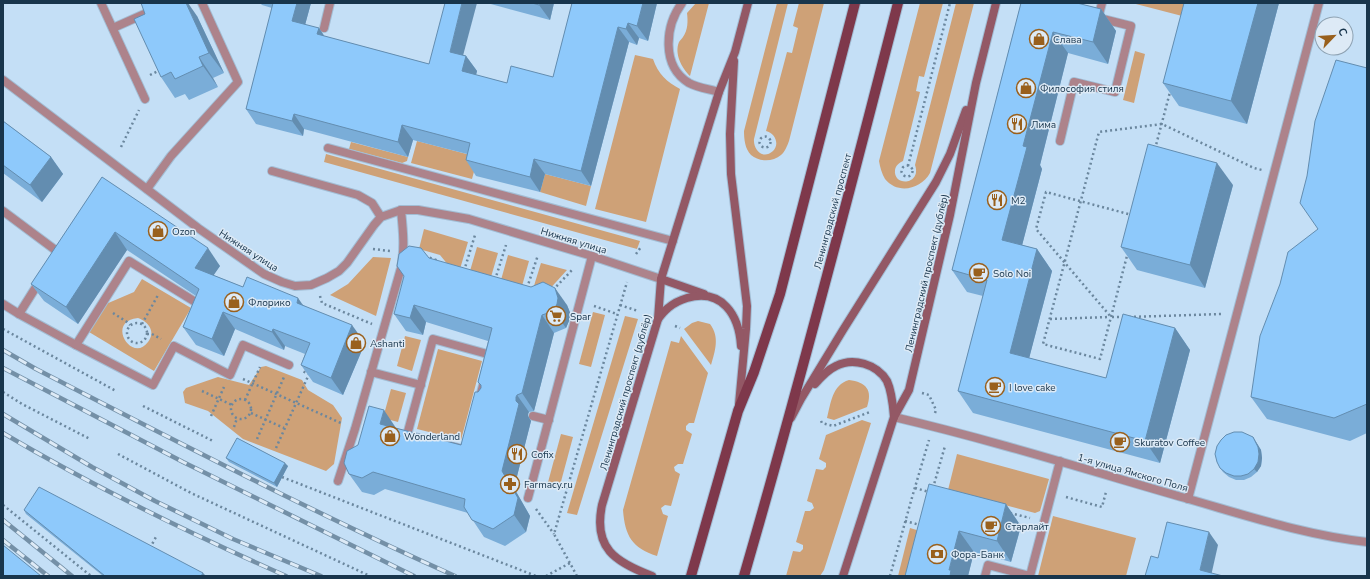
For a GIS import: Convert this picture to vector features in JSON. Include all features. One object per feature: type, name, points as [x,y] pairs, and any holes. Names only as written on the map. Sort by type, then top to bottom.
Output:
[{"type":"main road","points":[[691,576],[738,410],[754,372],[780,294],[855,3]]},
{"type":"main road","name":"Ленинградский проспект","points":[[744,576],[788,424],[854,177],[898,3]]},
{"type":"street","points":[[101,3],[145,99]]},
{"type":"street","points":[[113,28],[169,3]]},
{"type":"street","points":[[147,189],[171,156],[238,82],[202,3]]},
{"type":"street","points":[[324,28],[330,3]]},
{"type":"street","points":[[682,3],[674,18],[670,31],[670,56],[678,72],[689,82],[696,86],[719,92]]},
{"type":"street","name":"Ленинградский проспект (дублёр)","points":[[652,576],[630,568],[607,549],[602,539],[600,516],[658,319],[661,279],[719,92],[735,52],[748,3]]},
{"type":"street","name":"Ленинградский проспект (дублёр)","points":[[843,576],[894,417],[909,390],[950,215],[976,83],[996,3]]},
{"type":"street","points":[[1060,141],[1074,82],[1115,92],[1131,26],[1095,17],[1102,3]]},
{"type":"street","points":[[1188,499],[1319,3]]},
{"type":"street","name":"Ленинградский проспект (дублёр)","points":[[735,52],[730,134],[735,213],[747,306],[745,344],[738,410]]},
{"type":"street","name":"Нижняя улица","points":[[3,80],[198,228],[264,274],[295,286],[311,285],[339,271],[347,263],[381,216],[401,210],[418,210],[469,219],[592,256],[661,279]]},
{"type":"street","name":"Ленинградский проспект (дублёр)","points":[[788,424],[801,399],[843,330],[936,182],[950,154],[976,83]]},
{"type":"street","points":[[328,148],[673,241]]},
{"type":"street","points":[[272,171],[358,195],[372,203],[381,216]]},
{"type":"street","points":[[338,481],[389,314],[404,253],[401,210]]},
{"type":"street","points":[[3,212],[58,253]]},
{"type":"street","points":[[528,498],[592,256]]},
{"type":"street","points":[[76,344],[129,261],[197,303]]},
{"type":"street","points":[[19,314],[46,271]]},
{"type":"street","points":[[661,279],[711,296],[725,304],[734,316],[739,331],[742,364]]},
{"type":"street","points":[[658,319],[668,308],[679,301],[695,296],[711,296]]},
{"type":"street","points":[[3,304],[153,385],[174,346],[230,375],[243,345],[289,365]]},
{"type":"street","points":[[433,339],[491,355],[479,402],[466,450],[407,435],[433,339]]},
{"type":"street","points":[[801,399],[819,379],[835,366],[848,362],[861,363],[873,367],[887,382],[892,399],[894,417]]},
{"type":"street","points":[[371,372],[420,385]]},
{"type":"street","points":[[479,402],[488,404]]},
{"type":"street","points":[[533,416],[549,420]]},
{"type":"street","name":"1-я улица Ямского Поля","points":[[894,417],[933,426],[1060,461],[1308,533],[1367,542]]},
{"type":"street","points":[[985,576],[988,565],[1030,576],[1060,461]]},
{"type":"path","points":[[908,166],[950,3]]},
{"type":"path","points":[[1154,155],[1172,87]]},
{"type":"path","points":[[121,147],[145,99]]},
{"type":"path","points":[[1130,245],[1100,359],[1043,344],[1099,132],[1162,124],[1254,168],[1274,173]]},
{"type":"path","points":[[762,137],[766,137],[769,138],[770,145],[764,148],[760,146],[759,143],[762,137]]},
{"type":"path","points":[[904,166],[908,166],[913,170],[909,177],[906,177],[902,175],[901,172],[904,166]]},
{"type":"path","points":[[1111,318],[1036,230],[1046,192],[1137,216]]},
{"type":"path","points":[[462,276],[475,235]]},
{"type":"path","points":[[494,285],[506,244]]},
{"type":"path","points":[[373,249],[418,254],[436,260],[440,265]]},
{"type":"path","points":[[525,294],[538,254]]},
{"type":"path","points":[[575,266],[551,292],[617,314]]},
{"type":"path","points":[[554,534],[626,282]]},
{"type":"path","points":[[142,324],[164,283]]},
{"type":"path","points":[[319,296],[322,303],[375,325]]},
{"type":"path","points":[[620,305],[638,311]]},
{"type":"path","points":[[100,306],[130,325]]},
{"type":"path","points":[[1050,319],[1236,314]]},
{"type":"path","points":[[134,323],[142,324],[147,330],[146,338],[140,343],[129,340],[127,332],[130,325],[134,323]]},
{"type":"path","points":[[675,326],[680,328]]},
{"type":"path","points":[[3,329],[116,391]]},
{"type":"path","points":[[245,400],[265,354]]},
{"type":"path","points":[[257,439],[289,365],[309,374],[276,448]]},
{"type":"path","points":[[211,416],[230,375]]},
{"type":"path","points":[[241,378],[355,429]]},
{"type":"path","points":[[202,391],[232,405]]},
{"type":"path","points":[[3,392],[22,404],[90,439]]},
{"type":"path","points":[[921,392],[929,395],[936,410],[935,414]]},
{"type":"path","points":[[238,400],[245,400],[251,405],[250,413],[245,418],[237,418],[232,413],[232,405],[238,400]]},
{"type":"path","points":[[143,406],[213,441]]},
{"type":"path","points":[[821,421],[822,423],[833,426],[870,412]]},
{"type":"path","points":[[250,413],[284,428]]},
{"type":"path","points":[[234,427],[237,418]]},
{"type":"path","points":[[890,576],[929,442]]},
{"type":"path","points":[[915,488],[932,493],[945,446]]},
{"type":"path","points":[[118,454],[191,493],[370,576]]},
{"type":"path","points":[[282,477],[536,576]]},
{"type":"path","points":[[1052,493],[1102,507],[1106,492]]},
{"type":"path","points":[[528,498],[554,534],[570,563],[575,576]]},
{"type":"path","points":[[3,504],[91,576]]},
{"type":"path","points":[[1008,512],[1044,522]]},
{"type":"path","points":[[905,522],[924,526]]},
{"type":"path","points":[[150,548],[156,537]]},
{"type":"path","points":[[546,576],[570,563]]},
{"type":"shaded area","points":[[696,3],[709,3],[690,76],[684,69],[677,51],[679,42],[683,38],[687,28],[687,13]]},
{"type":"shaded area","points":[[777,3],[788,3],[754,139],[755,147],[762,154],[769,154],[773,151],[776,145],[776,139],[774,136],[766,131],[787,52],[792,53],[798,28],[793,26],[799,3],[824,3],[786,149],[781,155],[774,159],[762,160],[751,155],[747,150],[744,131]]},
{"type":"shaded area","points":[[920,3],[943,3],[924,77],[919,76],[916,91],[920,92],[903,161],[898,164],[895,170],[898,179],[902,181],[911,180],[915,177],[915,165],[956,3],[974,3],[930,173],[921,183],[909,188],[903,188],[890,184],[885,179],[879,161]]},
{"type":"shaded area","points":[[1132,3],[1190,3],[1186,17]]},
{"type":"shaded area","points":[[1135,51],[1145,54],[1134,103],[1123,100]]},
{"type":"shaded area","points":[[635,55],[653,59],[664,77],[680,89],[646,222],[595,209]]},
{"type":"shaded area","points":[[417,141],[478,157],[472,179],[411,163]]},
{"type":"shaded area","points":[[351,142],[408,157],[407,161],[402,163],[349,149]]},
{"type":"shaded area","points":[[326,154],[640,241],[637,249],[324,162]]},
{"type":"shaded area","points":[[545,174],[591,186],[586,206],[540,192]]},
{"type":"shaded area","points":[[424,229],[468,242],[460,269],[449,266],[440,255],[419,249]]},
{"type":"shaded area","points":[[477,247],[498,253],[491,277],[470,271]]},
{"type":"shaded area","points":[[508,255],[529,261],[522,286],[501,280]]},
{"type":"shaded area","points":[[373,257],[391,258],[376,316],[330,295],[348,284]]},
{"type":"shaded area","points":[[541,263],[567,270],[546,293],[533,289]]},
{"type":"shaded area","points":[[142,279],[191,308],[154,371],[89,332],[106,304],[134,292]],"holes":[[[138,318],[150,328],[151,335],[148,342],[142,347],[135,348],[129,345],[125,339],[122,333],[123,326],[128,321]]]},
{"type":"shaded area","points":[[593,312],[605,315],[591,367],[579,364]]},
{"type":"shaded area","points":[[625,316],[638,319],[577,515],[567,513]]},
{"type":"shaded area","points":[[698,321],[710,324],[715,334],[716,344],[711,365],[684,329],[692,323]]},
{"type":"shaded area","points":[[405,336],[421,340],[412,371],[397,366]]},
{"type":"shaded area","points":[[681,336],[708,373],[694,423],[689,423],[686,426],[686,430],[692,434],[683,464],[678,464],[674,467],[675,471],[680,474],[671,506],[665,505],[661,508],[663,514],[668,516],[657,556],[641,549],[631,540],[626,527],[623,510],[671,341],[679,343]]},
{"type":"shaded area","points":[[438,349],[482,361],[461,440],[417,429]]},
{"type":"shaded area","points":[[266,366],[302,380],[308,390],[333,405],[342,418],[334,464],[326,471],[243,439],[208,411],[185,403],[183,392],[186,388],[218,377],[249,385],[261,367]]},
{"type":"shaded area","points":[[849,380],[860,383],[867,388],[869,401],[867,407],[834,420],[827,418],[833,395],[843,382]]},
{"type":"shaded area","points":[[391,389],[406,393],[398,422],[383,418]]},
{"type":"shaded area","points":[[862,420],[871,423],[824,570],[820,576],[786,576],[793,551],[800,552],[803,549],[803,545],[796,542],[805,511],[810,511],[814,508],[812,503],[807,501],[816,469],[823,470],[826,467],[826,463],[819,459],[826,435]]},
{"type":"shaded area","points":[[561,434],[573,437],[559,489],[547,486]]},
{"type":"shaded area","points":[[957,454],[1049,479],[1040,511],[1035,513],[948,490]]},
{"type":"shaded area","points":[[1053,516],[1136,538],[1126,576],[1038,576]]},
{"type":"shaded area","points":[[910,528],[920,531],[908,576],[898,576]]},
{"type":"building","points":[[141,3],[186,3],[209,53],[199,57],[203,66],[175,79],[171,72],[161,77],[134,19],[145,14]]},
{"type":"building","points":[[273,3],[297,3],[292,21],[319,28],[317,34],[429,64],[445,3],[462,3],[450,52],[466,56],[462,71],[507,83],[511,66],[553,77],[572,3],[643,3],[637,26],[628,23],[626,29],[618,27],[581,171],[534,159],[530,177],[466,160],[470,143],[402,125],[398,142],[294,114],[292,121],[246,109]]},
{"type":"building","points":[[1021,3],[1077,3],[1101,9],[1093,42],[1053,32],[1023,146],[1027,147],[1002,240],[1037,249],[1010,353],[1106,378],[1123,314],[1175,328],[1145,441],[958,391],[987,280],[952,270]]},
{"type":"building","points":[[1184,3],[1258,3],[1231,101],[1163,83]]},
{"type":"building","points":[[1336,60],[1367,68],[1367,404],[1334,418],[1251,397],[1260,336],[1280,284],[1288,252],[1318,229],[1300,203],[1307,176],[1315,121]]},
{"type":"building","points":[[3,121],[51,157],[30,185],[3,165]]},
{"type":"building","points":[[1148,144],[1217,163],[1190,265],[1121,247]]},
{"type":"building","points":[[102,177],[208,248],[195,268],[243,287],[247,277],[298,298],[297,303],[352,325],[331,378],[301,365],[310,343],[273,329],[272,332],[223,312],[212,339],[183,327],[199,289],[115,232],[66,307],[31,284]]},
{"type":"building","points":[[409,246],[421,248],[429,258],[531,287],[543,282],[555,288],[558,298],[554,311],[542,315],[522,393],[516,397],[516,401],[519,404],[502,471],[518,498],[514,515],[493,529],[472,520],[464,507],[465,499],[373,472],[362,478],[349,474],[344,463],[347,451],[358,445],[369,406],[384,410],[380,424],[461,445],[475,392],[478,392],[481,388],[481,385],[478,382],[492,328],[414,305],[410,318],[394,314],[404,276],[397,266],[399,254]]},
{"type":"building","points":[[1234,432],[1242,432],[1253,437],[1258,447],[1258,462],[1254,469],[1248,474],[1241,476],[1234,476],[1226,473],[1220,468],[1215,454],[1217,446],[1221,440],[1226,435]]},
{"type":"building","points":[[237,438],[285,463],[274,483],[226,458]]},
{"type":"building","points":[[929,484],[1006,504],[997,541],[959,531],[949,570],[951,570],[950,576],[905,576]]},
{"type":"building","points":[[39,487],[203,573],[201,576],[105,576],[24,510]]},
{"type":"building","points":[[1167,522],[1209,532],[1200,570],[1223,576],[1145,576],[1151,556],[1158,558]]},
{"type":"building","points":[[3,545],[41,576],[3,576]]},
{"type":"railway","points":[[3,350],[36,369],[244,475],[349,527],[455,576]]},
{"type":"railway","points":[[3,368],[183,462],[414,576]]},
{"type":"railway","points":[[3,414],[92,467],[155,501],[233,539],[321,576]]},
{"type":"railway","points":[[3,433],[37,453],[142,509],[286,576]]},
{"type":"railway","points":[[3,520],[72,576]]},
{"type":"railway","points":[[3,540],[48,576]]},
{"type":"place","name":"Слава","points":[[1039,39]]},
{"type":"place","name":"Философия стиля","points":[[1026,88]]},
{"type":"place","name":"Лима","points":[[1017,124]]},
{"type":"place","name":"М2","points":[[997,200]]},
{"type":"place","name":"Ozon","points":[[158,231]]},
{"type":"place","name":"Solo Noi","points":[[979,273]]},
{"type":"place","name":"Флорико","points":[[234,302]]},
{"type":"place","name":"Spar","points":[[556,316]]},
{"type":"place","name":"Ashanti","points":[[356,343]]},
{"type":"place","name":"I love cake","points":[[995,387]]},
{"type":"place","name":"Wonderland","points":[[390,436]]},
{"type":"place","name":"Skuratov Coffee","points":[[1120,442]]},
{"type":"place","name":"Cofix","points":[[517,454]]},
{"type":"place","name":"Farmacy.ru","points":[[510,484]]},
{"type":"place","name":"Старлайт","points":[[991,526]]},
{"type":"place","name":"Фора-Банк","points":[[937,554]]}]
